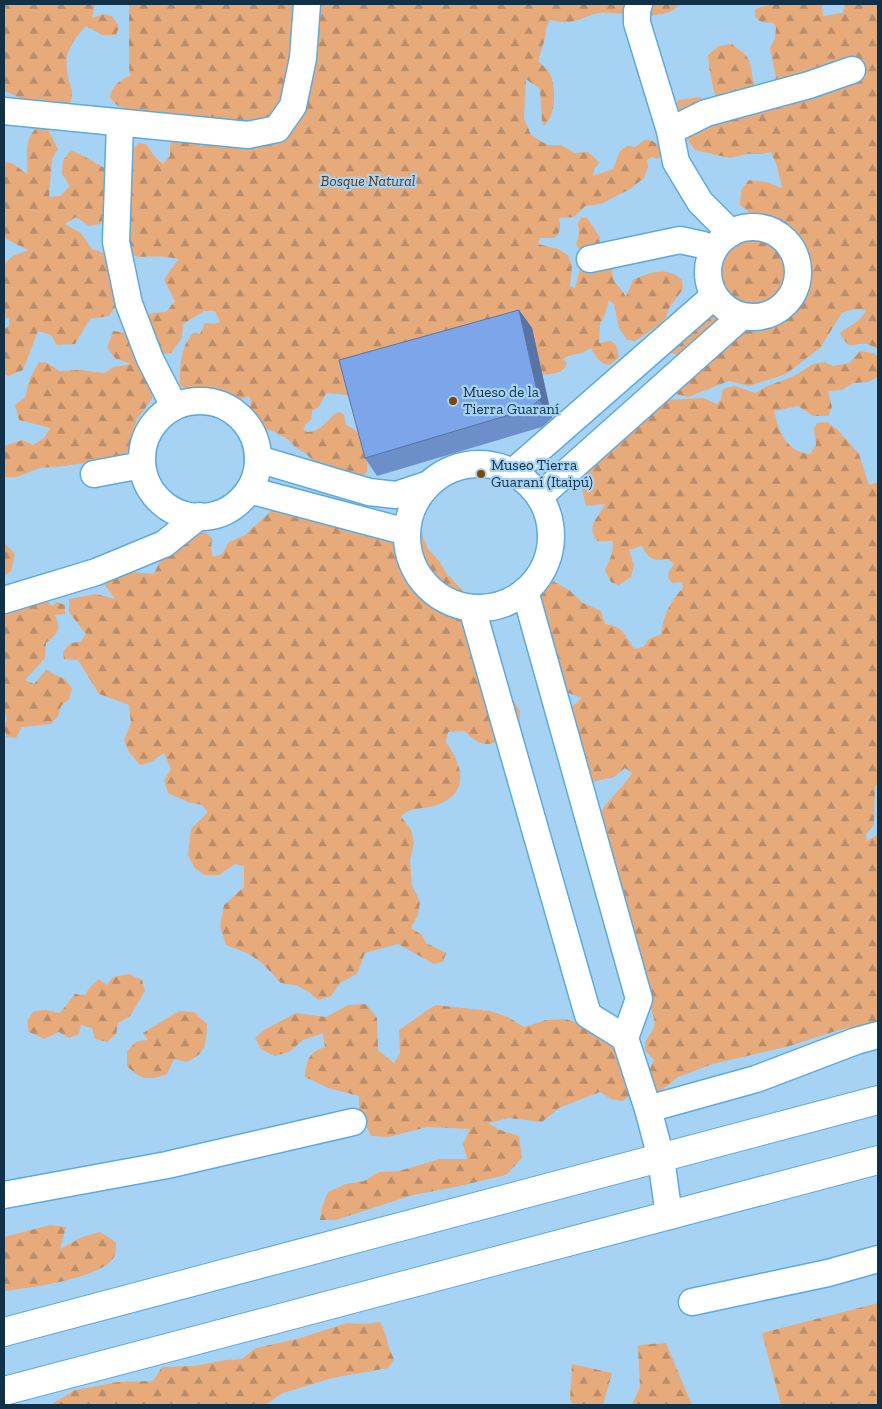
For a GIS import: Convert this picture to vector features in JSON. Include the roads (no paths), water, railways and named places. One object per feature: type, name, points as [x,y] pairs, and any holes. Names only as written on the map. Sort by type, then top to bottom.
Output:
[{"type":"highway","points":[[4,1332],[878,1100]]},
{"type":"highway","points":[[4,1391],[878,1160]]},
{"type":"lane","points":[[4,111],[248,135],[277,129],[293,106],[303,58],[307,4]]},
{"type":"lane","points":[[639,4],[637,23],[670,131],[676,162],[700,202],[731,233]]},
{"type":"lane","points":[[670,131],[706,113],[809,85],[852,70]]},
{"type":"lane","points":[[120,123],[116,242],[129,304],[150,359],[174,406]]},
{"type":"lane","points":[[744,227],[759,227],[773,231],[785,240],[794,251],[798,266],[798,281],[793,294],[784,306],[771,314],[757,318],[742,316],[726,309],[714,296],[708,274],[709,263],[712,252],[720,241],[731,233],[744,227]]},
{"type":"lane","points":[[590,259],[680,240],[703,245],[712,252]]},
{"type":"lane","points":[[513,472],[714,296]]},
{"type":"lane","points":[[540,496],[742,316]]},
{"type":"lane","points":[[193,400],[213,402],[231,409],[246,422],[255,440],[258,460],[256,475],[249,490],[237,503],[222,513],[205,517],[187,516],[170,509],[157,498],[147,482],[142,465],[143,448],[149,431],[160,416],[174,406],[193,400]]},
{"type":"lane","points":[[258,460],[369,492],[396,495],[428,484],[447,471],[469,464],[492,464],[513,472],[528,482],[540,496],[549,515],[552,536],[548,557],[540,576],[526,592],[510,602],[491,608],[472,608],[450,602],[432,591],[418,574],[409,554],[407,532],[413,506],[428,484]]},
{"type":"lane","points":[[94,474],[142,465]]},
{"type":"lane","points":[[249,490],[407,532]]},
{"type":"lane","points":[[4,600],[96,572],[164,544],[199,516]]},
{"type":"lane","points":[[526,592],[639,998],[625,1038],[648,1109],[661,1158],[670,1216]]},
{"type":"lane","points":[[472,608],[588,1015],[625,1038]]},
{"type":"lane","points":[[648,1109],[756,1079],[856,1041],[878,1035]]},
{"type":"lane","points":[[4,1195],[167,1165],[353,1122]]},
{"type":"lane","points":[[692,1302],[828,1273],[878,1259]]},
{"type":"place","name":"Mueso de la Tierra Guaraní","points":[[453,401]]},
{"type":"place","name":"Museo Tierra Guaraní (Itaipú)","points":[[481,474]]},
{"type":"park label","name":"Bosque Natural","points":[[368,181]]}]
